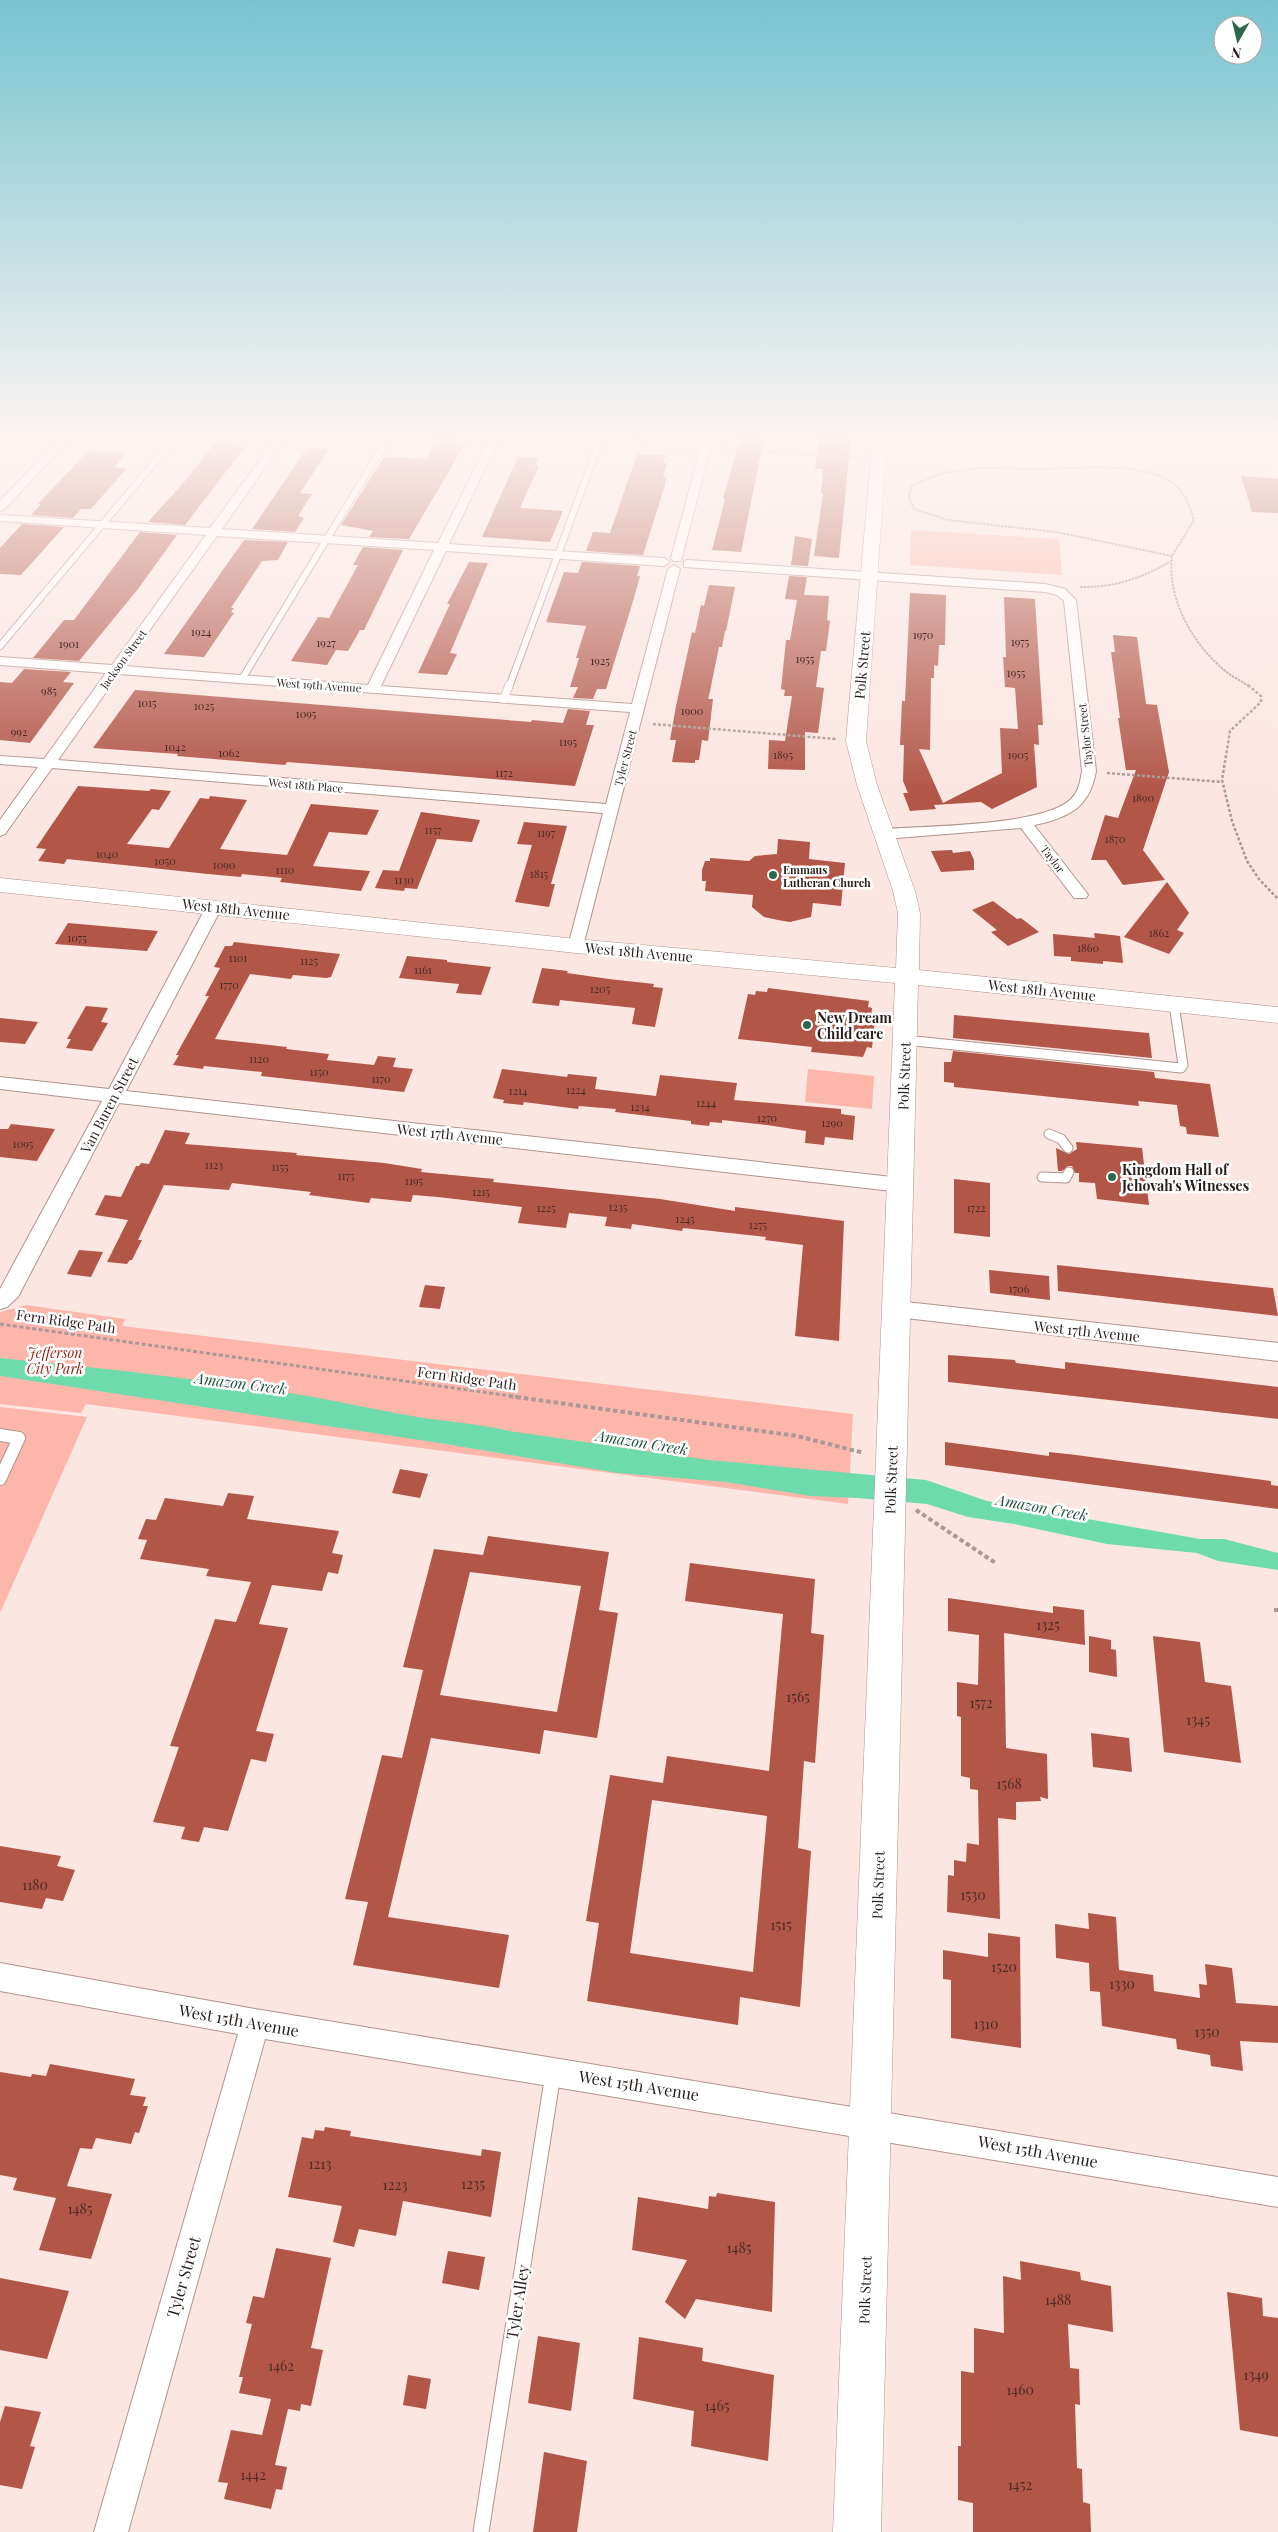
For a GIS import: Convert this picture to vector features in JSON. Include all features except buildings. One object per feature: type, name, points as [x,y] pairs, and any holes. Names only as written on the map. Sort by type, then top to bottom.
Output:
[{"type":"street","name":"Jackson Street","points":[[0,831],[197,556]]},
{"type":"street","points":[[373,689],[438,556]]},
{"type":"street","points":[[574,556],[1056,590]]},
{"type":"street","name":"Tyler Street","points":[[576,946],[678,556]]},
{"type":"street","name":"Polk Street","points":[[857,2532],[870,2123],[903,1517],[892,1462],[909,913],[900,875],[860,768],[856,741],[871,556]]},
{"type":"street","name":"Taylor Street","points":[[884,834],[1026,824],[1052,816],[1077,800],[1088,786],[1089,771],[1070,600],[1056,590]]},
{"type":"street","name":"West 19th Avenue","points":[[0,661],[504,699],[636,716]]},
{"type":"street","name":"West 18th Place","points":[[0,760],[612,810]]},
{"type":"street","name":"Taylor","points":[[1026,824],[1080,895]]},
{"type":"street","name":"West 18th Avenue","points":[[0,886],[576,946],[907,976],[1278,1015]]},
{"type":"street","name":"Van Buren Street","points":[[0,1301],[11,1290],[214,907]]},
{"type":"street","name":"West 17th Avenue","points":[[0,1083],[901,1185]]},
{"type":"street","name":"West 17th Avenue","points":[[897,1309],[1278,1352]]},
{"type":"street","name":"West 15th Avenue","points":[[0,1977],[255,2023],[870,2123],[1278,2192]]},
{"type":"street","name":"Tyler Street","points":[[110,2532],[255,2023]]},
{"type":"lane","points":[[0,646],[76,556]]},
{"type":"lane","points":[[242,679],[316,556]]},
{"type":"lane","points":[[504,699],[557,556]]},
{"type":"lane","points":[[905,1040],[1181,1068],[1183,1065],[1174,1004]]},
{"type":"lane","points":[[1049,1134],[1062,1139],[1068,1148]]},
{"type":"lane","points":[[1042,1177],[1066,1178],[1069,1172]]},
{"type":"lane","points":[[0,1435],[20,1438],[0,1479]]},
{"type":"lane","name":"Tyler Alley","points":[[481,2532],[553,2071]]},
{"type":"path","points":[[1172,556],[1172,592],[1182,614],[1196,636],[1222,668],[1256,690],[1261,696],[1260,702],[1230,731],[1222,782],[1232,821],[1247,861],[1259,879],[1278,899]]},
{"type":"path","points":[[1056,590],[1065,584],[1093,588],[1111,586],[1159,568],[1171,561]]},
{"type":"path","points":[[636,716],[856,741]]},
{"type":"path","points":[[1089,771],[1222,782]]},
{"type":"path","name":"Fern Ridge Path","points":[[0,1324],[787,1435],[863,1452],[892,1462]]},
{"type":"path","points":[[903,1517],[997,1564]]},
{"type":"green space","points":[[910,556],[1060,556],[1062,575],[910,565]]},
{"type":"green space","points":[[808,1069],[874,1076],[872,1109],[805,1102]]},
{"type":"green space","name":"Jefferson City Park","points":[[26,1305],[125,1319],[122,1326],[853,1414],[848,1504],[86,1404],[81,1413],[0,1404],[0,1312]]},
{"type":"green space","points":[[0,1407],[87,1417],[0,1613]]},
{"type":"shaded area","points":[[0,1358],[240,1386],[309,1396],[424,1418],[709,1460],[926,1480],[987,1501],[1200,1539],[1224,1539],[1278,1553],[1278,1570],[1218,1561],[1197,1553],[1107,1544],[1014,1524],[968,1517],[927,1504],[811,1496],[726,1482],[618,1473],[446,1444],[0,1376]]},
{"type":"place","name":"Emmaus Lutheran Church","points":[[773,875]]},
{"type":"place","name":"New Dream Child care","points":[[807,1025]]},
{"type":"place","name":"Kingdom Hall of Jehovah's Witnesses","points":[[1112,1177]]},
{"type":"water label","name":"Amazon Creek","points":[[241,1383]]},
{"type":"water label","name":"Amazon Creek","points":[[642,1442]]},
{"type":"water label","name":"Amazon Creek","points":[[1042,1507]]}]
